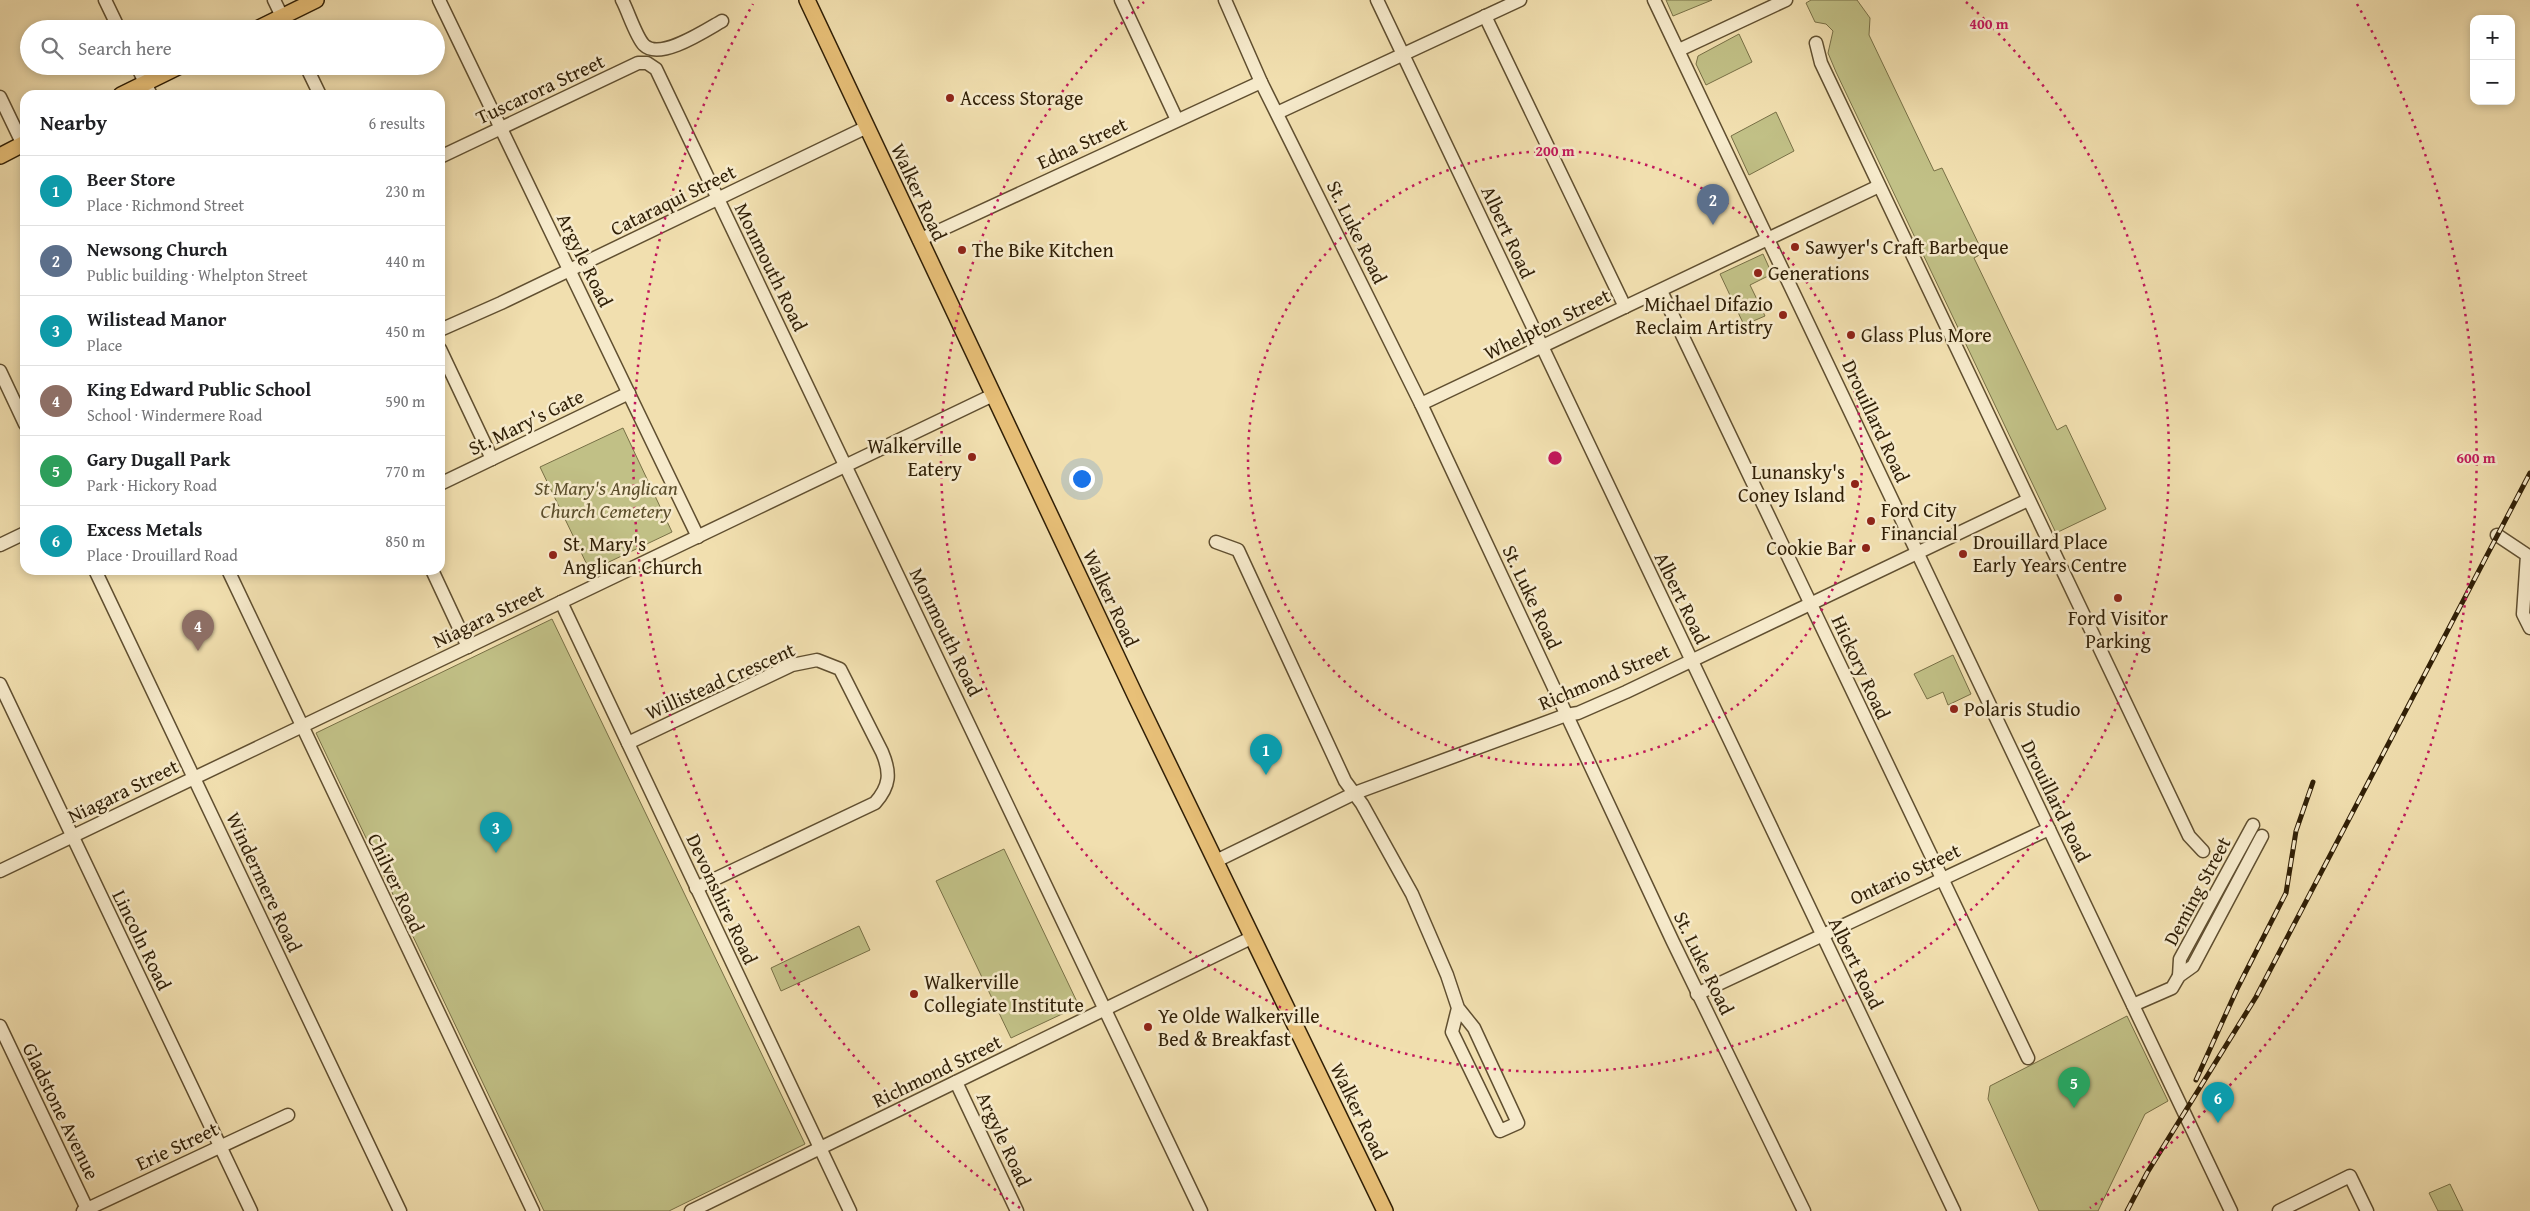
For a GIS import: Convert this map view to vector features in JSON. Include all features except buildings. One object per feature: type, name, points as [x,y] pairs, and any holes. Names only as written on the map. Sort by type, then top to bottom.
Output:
[{"type":"main road","points":[[289,20],[316,0]]},
{"type":"main road","name":"Walker Road","points":[[807,0],[993,396],[1385,1211]]},
{"type":"main road","points":[[148,89],[167,75]]},
{"type":"main road","points":[[0,156],[20,148]]},
{"type":"street","points":[[106,0],[115,20]]},
{"type":"street","points":[[274,0],[284,20]]},
{"type":"street","name":"Argyle Road","points":[[439,0],[698,537]]},
{"type":"street","points":[[622,0],[644,45],[652,50],[664,51],[722,21]]},
{"type":"street","points":[[1121,0],[1177,120]]},
{"type":"street","name":"St. Luke Road","points":[[1225,0],[1261,82],[1421,404],[1698,994],[1804,1211]]},
{"type":"street","name":"Albert Road","points":[[1377,0],[1954,1211]]},
{"type":"street","points":[[1277,113],[1520,0]]},
{"type":"street","name":"Drouillard Road","points":[[1654,0],[1680,50],[2048,829],[2232,1211]]},
{"type":"street","points":[[1680,50],[1786,0]]},
{"type":"street","points":[[1485,16],[1625,307]]},
{"type":"street","points":[[1816,42],[1820,63],[2028,500],[2189,836],[2203,851]]},
{"type":"street","name":"Tuscarora Street","points":[[445,155],[638,63],[647,63],[656,70]]},
{"type":"street","name":"Monmouth Road","points":[[656,70],[1201,1211]]},
{"type":"street","points":[[141,75],[148,89]]},
{"type":"street","points":[[310,75],[318,90]]},
{"type":"street","name":"Edna Street","points":[[919,240],[1261,82]]},
{"type":"street","points":[[0,97],[20,138]]},
{"type":"street","name":"Cataraqui Street","points":[[445,328],[570,271],[867,128]]},
{"type":"street","name":"Whelpton Street","points":[[1421,404],[1879,186]]},
{"type":"street","name":"Hickory Road","points":[[1661,291],[2028,1058]]},
{"type":"street","points":[[445,360],[492,459]]},
{"type":"street","points":[[0,371],[20,413]]},
{"type":"street","name":"St. Mary's Gate","points":[[445,482],[629,393]]},
{"type":"street","name":"Niagara Street","points":[[0,871],[845,465],[993,396]]},
{"type":"street","name":"Richmond Street","points":[[1216,861],[1356,793],[1566,715],[1578,713],[1626,692],[1691,659],[2028,500]]},
{"type":"street","points":[[0,545],[20,535]]},
{"type":"street","points":[[2497,535],[2527,555],[2523,614],[2530,628]]},
{"type":"street","points":[[1216,542],[1238,550],[1345,781],[1356,793],[1412,894],[1447,975],[1458,1008],[1474,1028],[1518,1123],[1500,1131],[1452,1032],[1458,1008]]},
{"type":"street","name":"Windermere Road","points":[[97,575],[400,1211]]},
{"type":"street","name":"Chilver Road","points":[[230,575],[533,1211]]},
{"type":"street","points":[[434,575],[468,647]]},
{"type":"street","name":"Devonshire Road","points":[[561,602],[850,1211]]},
{"type":"street","name":"Willistead Crescent","points":[[628,743],[792,665],[817,660],[840,669],[882,752],[888,766],[889,780],[884,793],[875,803],[696,888]]},
{"type":"street","name":"Lincoln Road","points":[[0,684],[251,1211]]},
{"type":"street","name":"Deming Street","points":[[2179,976],[2180,959],[2253,825]]},
{"type":"street","name":"Ontario Street","points":[[1698,994],[1821,934],[2048,829]]},
{"type":"street","name":"Deming Street","points":[[2133,1005],[2172,988],[2179,976],[2193,966],[2262,836]]},
{"type":"street","name":"Richmond Street","points":[[691,1211],[717,1205],[821,1148],[1253,937]]},
{"type":"street","name":"Gladstone Avenue","points":[[0,1026],[86,1210]]},
{"type":"street","name":"Argyle Road","points":[[956,1082],[1017,1211]]},
{"type":"street","name":"Erie Street","points":[[86,1210],[288,1115]]},
{"type":"street","points":[[2279,1211],[2350,1176],[2367,1211]]},
{"type":"green space","points":[[1666,0],[1712,0],[1673,16]]},
{"type":"green space","points":[[1811,0],[1857,0],[1870,18],[1869,35],[1934,171],[1942,168],[1983,253],[1974,258],[2057,430],[2066,425],[2106,509],[2056,533],[1836,72],[1828,53],[1833,31],[1826,24],[1815,22],[1806,3]]},
{"type":"green space","points":[[1739,34],[1752,62],[1706,85],[1696,64],[1698,56]]},
{"type":"green space","points":[[1776,112],[1794,151],[1749,175],[1731,136]]},
{"type":"green space","points":[[1763,254],[1772,274],[1750,285],[1765,316],[1744,325],[1720,274]]},
{"type":"green space","name":"St Mary's Anglican Church Cemetery","points":[[623,428],[672,532],[590,571],[540,467]]},
{"type":"green space","points":[[552,619],[805,1144],[669,1211],[544,1211],[316,733]]},
{"type":"green space","points":[[1953,655],[1971,694],[1948,705],[1943,692],[1927,699],[1914,674]]},
{"type":"green space","points":[[1004,849],[1079,1006],[1011,1038],[936,881]]},
{"type":"green space","points":[[859,926],[870,950],[781,991],[771,968]]},
{"type":"green space","points":[[2127,1016],[2168,1101],[2145,1114],[2098,1211],[2039,1211],[1988,1099],[1990,1086]]},
{"type":"green space","points":[[2450,1184],[2463,1211],[2438,1211],[2429,1193]]},
{"type":"railway","points":[[2127,1211],[2147,1173],[2256,997],[2530,473]]},
{"type":"railway","points":[[2196,1080],[2238,987],[2286,893],[2296,831],[2313,782]]},
{"type":"place","name":"Access Storage","points":[[950,98]]},
{"type":"place","name":"Newsong Church","points":[[1713,225]]},
{"type":"place","name":"Sawyer's Craft Barbeque","points":[[1795,247]]},
{"type":"place","name":"The Bike Kitchen","points":[[962,250]]},
{"type":"place","name":"Generations","points":[[1758,273]]},
{"type":"place","name":"Michael Difazio Reclaim Artistry","points":[[1783,315]]},
{"type":"place","name":"Glass Plus More","points":[[1851,335]]},
{"type":"place","name":"Walkerville Eatery","points":[[972,457]]},
{"type":"place","name":"Lunansky's Coney Island","points":[[1855,484]]},
{"type":"place","name":"Ford City Financial","points":[[1871,521]]},
{"type":"place","name":"Cookie Bar","points":[[1866,548]]},
{"type":"place","name":"Drouillard Place Early Years Centre","points":[[1963,554]]},
{"type":"place","name":"St. Mary's Anglican Church","points":[[553,555]]},
{"type":"place","name":"Ford Visitor Parking","points":[[2118,598]]},
{"type":"place","name":"King Edward Public School","points":[[198,651]]},
{"type":"place","name":"Polaris Studio","points":[[1954,709]]},
{"type":"place","name":"Beer Store","points":[[1266,775]]},
{"type":"place","name":"Wilistead Manor","points":[[496,853]]},
{"type":"place","name":"Walkerville Collegiate Institute","points":[[914,994]]},
{"type":"place","name":"Ye Olde Walkerville Bed & Breakfast","points":[[1148,1027]]},
{"type":"place","name":"Gary Dugall Park","points":[[2074,1108]]},
{"type":"place","name":"Excess Metals","points":[[2218,1123]]}]
